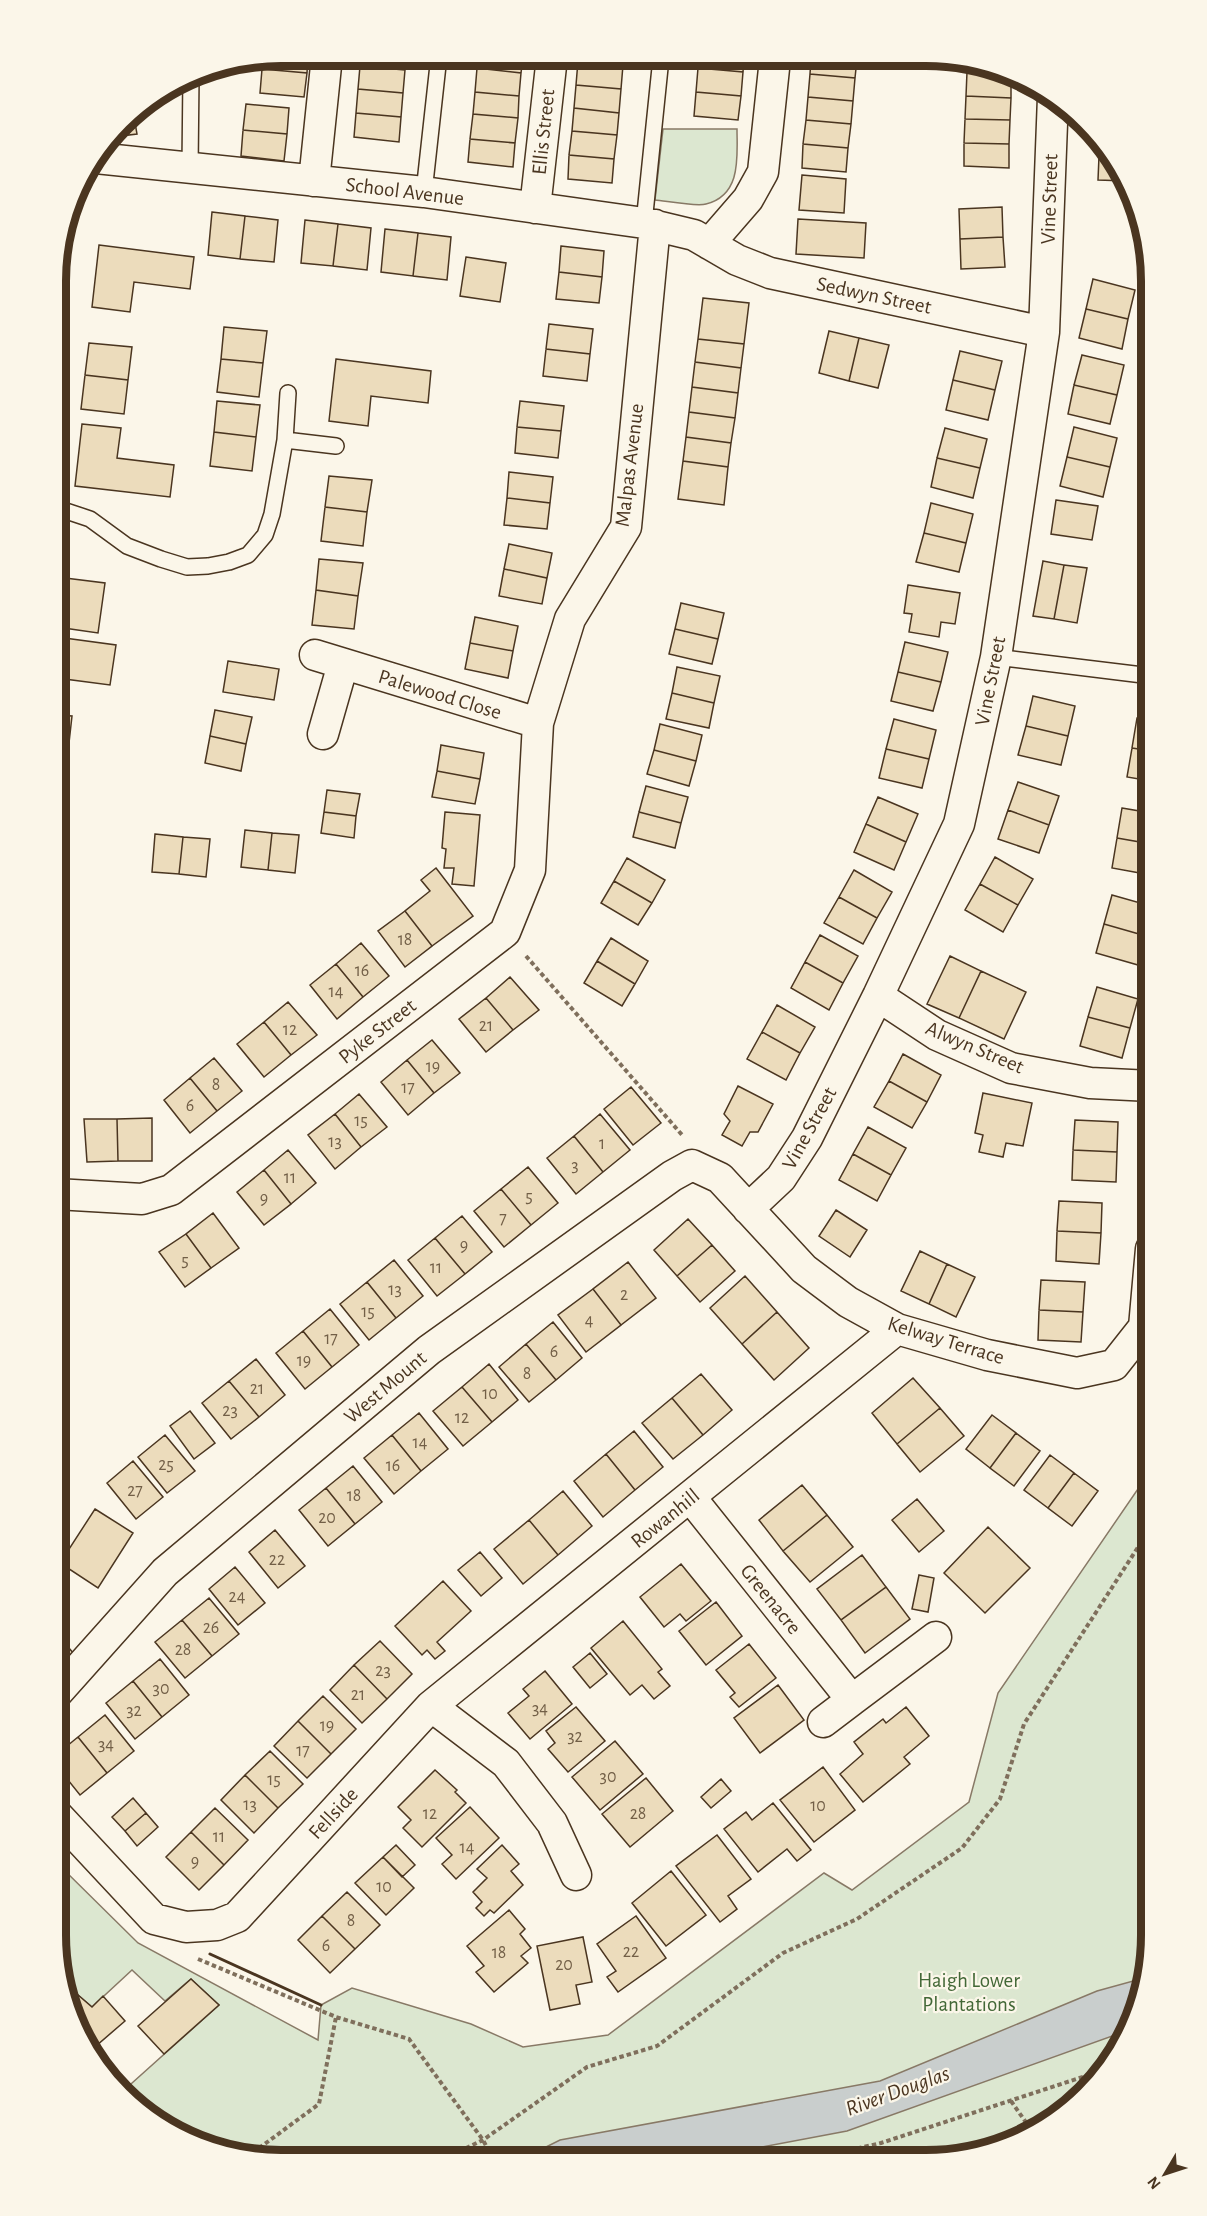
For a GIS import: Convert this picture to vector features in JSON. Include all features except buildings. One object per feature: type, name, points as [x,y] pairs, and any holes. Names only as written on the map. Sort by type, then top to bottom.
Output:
[{"type":"street","points":[[314,181],[326,66]]},
{"type":"street","name":"Ellis Street","points":[[535,208],[551,66]]},
{"type":"street","points":[[709,244],[748,199],[763,172],[774,66]]},
{"type":"street","name":"Vine Street","points":[[748,1209],[781,1178],[807,1138],[878,996],[959,824],[996,657],[1044,332],[1053,107]]},
{"type":"street","name":"School Avenue","points":[[104,159],[424,192],[649,224],[694,235],[709,244]]},
{"type":"street","name":"Malpas Avenue","points":[[537,723],[570,619],[626,527],[649,224]]},
{"type":"street","name":"Sedwyn Street","points":[[709,244],[737,260],[770,273],[1044,332]]},
{"type":"street","name":"Palewood Close","points":[[323,734],[329,660],[537,723]]},
{"type":"street","points":[[505,932],[530,870],[537,723]]},
{"type":"street","name":"Pyke Street","points":[[66,1195],[142,1199],[171,1190],[505,932]]},
{"type":"street","name":"Alwyn Street","points":[[878,996],[937,1035],[1011,1068],[1090,1083],[1141,1086]]},
{"type":"street","points":[[692,1165],[720,1178],[748,1209]]},
{"type":"street","name":"West Mount","points":[[66,1683],[165,1572],[421,1357],[672,1176],[692,1165]]},
{"type":"street","name":"Kelway Terrace","points":[[748,1209],[804,1269],[848,1302],[897,1329],[987,1355],[1077,1373],[1114,1365],[1141,1331]]},
{"type":"street","name":"Rowanhill","points":[[431,1706],[691,1498],[897,1329]]},
{"type":"street","name":"Greenacre","points":[[691,1498],[852,1700]]},
{"type":"street","points":[[823,1722],[936,1637]]},
{"type":"street","points":[[431,1706],[506,1763],[552,1822],[576,1875]]},
{"type":"street","name":"Fellside","points":[[66,1825],[154,1920],[186,1927],[217,1925],[237,1917],[431,1706]]},
{"type":"lane","points":[[424,192],[438,66]]},
{"type":"lane","points":[[649,224],[660,66]]},
{"type":"lane","points":[[190,168],[191,86]]},
{"type":"lane","points":[[66,510],[90,519],[127,546],[161,560],[187,567],[229,562],[248,555],[265,535],[272,514],[285,440],[288,393]]},
{"type":"lane","points":[[285,440],[336,446]]},
{"type":"lane","points":[[996,657],[1141,675]]},
{"type":"path","points":[[505,932],[684,1137],[692,1165]]},
{"type":"path","points":[[462,2150],[483,2140],[588,2067],[657,2046],[783,1953],[857,1919],[962,1848],[1000,1799],[1024,1724],[1141,1543]]},
{"type":"path","points":[[207,1964],[336,2017],[409,2039],[488,2150]]},
{"type":"path","points":[[258,2149],[319,2104],[336,2017]]},
{"type":"path","points":[[850,2150],[881,2143],[1090,2075]]},
{"type":"path","points":[[1011,2102],[1027,2124]]},
{"type":"green space","points":[[663,129],[737,129],[737,162],[732,183],[726,192],[718,199],[702,205],[655,200]]},
{"type":"green space","name":"Haigh Lower Plantations","points":[[1141,1485],[1141,1949],[1134,1991],[1119,2030],[1088,2077],[1068,2097],[1045,2114],[995,2139],[940,2150],[267,2150],[239,2146],[212,2139],[173,2121],[150,2106],[128,2086],[219,2005],[191,1979],[165,2001],[132,1970],[92,2007],[73,1991],[66,1949],[66,1872],[138,1943],[318,2040],[321,2005],[352,1988],[471,2024],[523,2047],[608,2035],[824,1873],[852,1890],[969,1802],[998,1693]]},
{"type":"water","name":"River Douglas","points":[[1136,1980],[1130,2004],[1116,2035],[847,2131],[747,2150],[540,2150],[560,2140],[880,2081],[1097,1991]]},
{"type":"wall","points":[[210,1954],[321,2005]]}]
